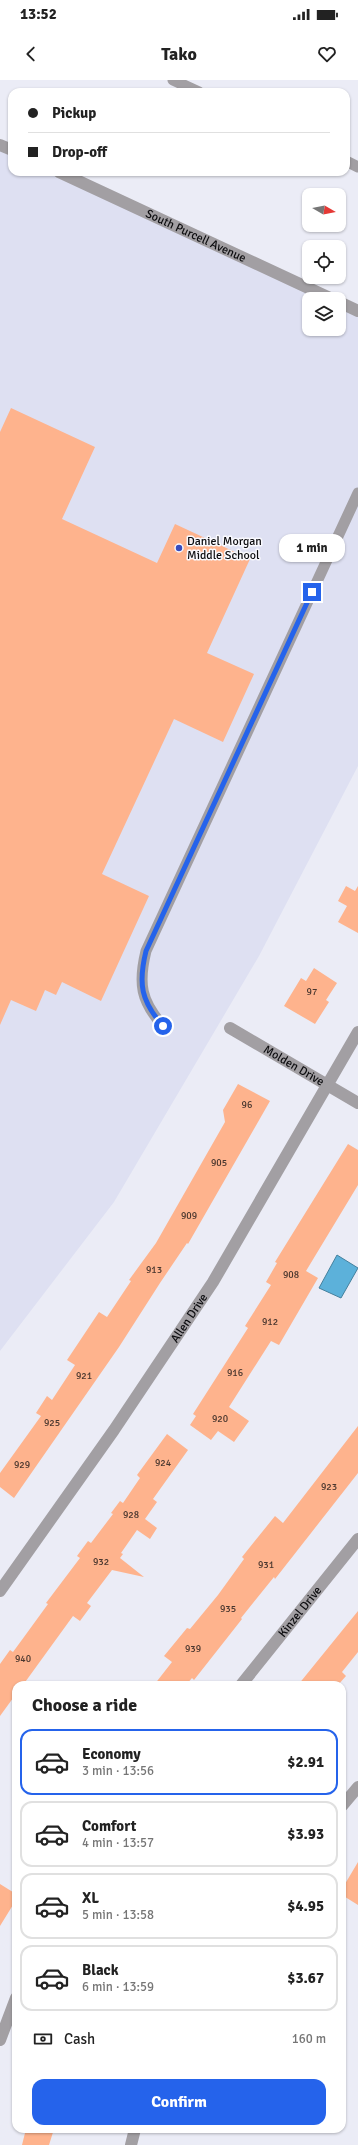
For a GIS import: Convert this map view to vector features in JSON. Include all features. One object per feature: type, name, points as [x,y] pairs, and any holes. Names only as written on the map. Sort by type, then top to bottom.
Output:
[{"type":"street","name":"South Purcell Avenue","points":[[68,176],[317,292]]},
{"type":"street","points":[[346,305],[358,311]]},
{"type":"street","name":"Molden Drive","points":[[230,1028],[358,1103]]},
{"type":"street","name":"Allen Drive","points":[[0,1591],[114,1430],[213,1282],[358,1032]]},
{"type":"street","name":"Kinzel Drive","points":[[244,1681],[358,1539]]},
{"type":"street","points":[[346,1801],[358,1787]]},
{"type":"street","points":[[0,2040],[12,2008]]},
{"type":"street","points":[[131,2145],[134,2133]]},
{"type":"lane","points":[[173,80],[190,88]]},
{"type":"lane","points":[[163,1026],[151,1012],[145,1000],[141,984],[142,968],[146,951],[358,493]]},
{"type":"shaded area","name":"Daniel Morgan Middle School","points":[[0,145],[8,148],[8,176],[68,176],[317,292],[302,292],[302,336],[346,336],[346,305],[358,311],[358,766],[259,956],[114,1202],[0,1351]]},
{"type":"water","points":[[337,1255],[358,1268],[341,1298],[319,1288]]},
{"type":"building","points":[[11,408],[95,447],[62,519],[157,563],[175,524],[250,559],[207,653],[254,674],[223,742],[174,719],[102,874],[149,896],[101,1001],[62,982],[56,995],[45,990],[36,1011],[11,1000],[0,1025],[0,432]]},
{"type":"building","points":[[346,886],[355,891],[358,886],[358,933],[338,922],[347,906],[338,901]]},
{"type":"building","points":[[314,968],[337,983],[326,1000],[329,1002],[315,1024],[284,1006],[301,978],[306,981]]},
{"type":"building","points":[[238,1084],[270,1101],[188,1244],[187,1243],[119,1347],[14,1498],[0,1487],[0,1473],[41,1416],[36,1413],[47,1396],[52,1400],[75,1365],[67,1360],[99,1312],[107,1317],[131,1281],[129,1280],[156,1243],[225,1122],[223,1110]]},
{"type":"building","points":[[348,1144],[358,1150],[358,1185],[306,1271],[318,1278],[279,1345],[271,1341],[229,1407],[249,1421],[234,1442],[218,1431],[211,1440],[190,1425],[196,1416],[193,1414],[248,1328],[245,1326],[271,1285],[266,1282],[277,1263],[275,1262]]},
{"type":"building","points":[[358,1426],[358,1473],[275,1579],[274,1577],[194,1680],[192,1678],[189,1681],[157,1681],[172,1662],[164,1656],[187,1628],[190,1629],[218,1595],[244,1559],[242,1557],[275,1516],[283,1523]]},
{"type":"building","points":[[167,1434],[188,1450],[153,1499],[157,1502],[145,1519],[157,1528],[150,1539],[137,1530],[121,1553],[123,1554],[120,1558],[144,1577],[112,1570],[87,1603],[91,1606],[80,1621],[73,1616],[26,1681],[12,1681],[12,1700],[0,1716],[0,1664],[10,1650],[13,1652],[48,1604],[46,1603],[80,1558],[77,1556],[88,1541],[91,1543],[113,1514],[111,1513],[120,1501],[123,1503],[140,1478],[137,1475]]},
{"type":"building","points":[[358,1611],[358,1652],[342,1672],[346,1676],[342,1681],[301,1681]]},
{"type":"building","points":[[358,1862],[358,1905],[346,1898],[346,1882]]},
{"type":"building","points":[[0,1884],[12,1892],[12,1906],[0,1926]]},
{"type":"building","points":[[25,2133],[53,2133],[49,2145],[22,2145]]},
{"type":"place","name":"Daniel Morgan Middle School","points":[[179,548]]},
{"type":"route","points":[[163,1026],[151,1012],[145,1000],[141,984],[142,968],[146,951],[312,592]]}]
